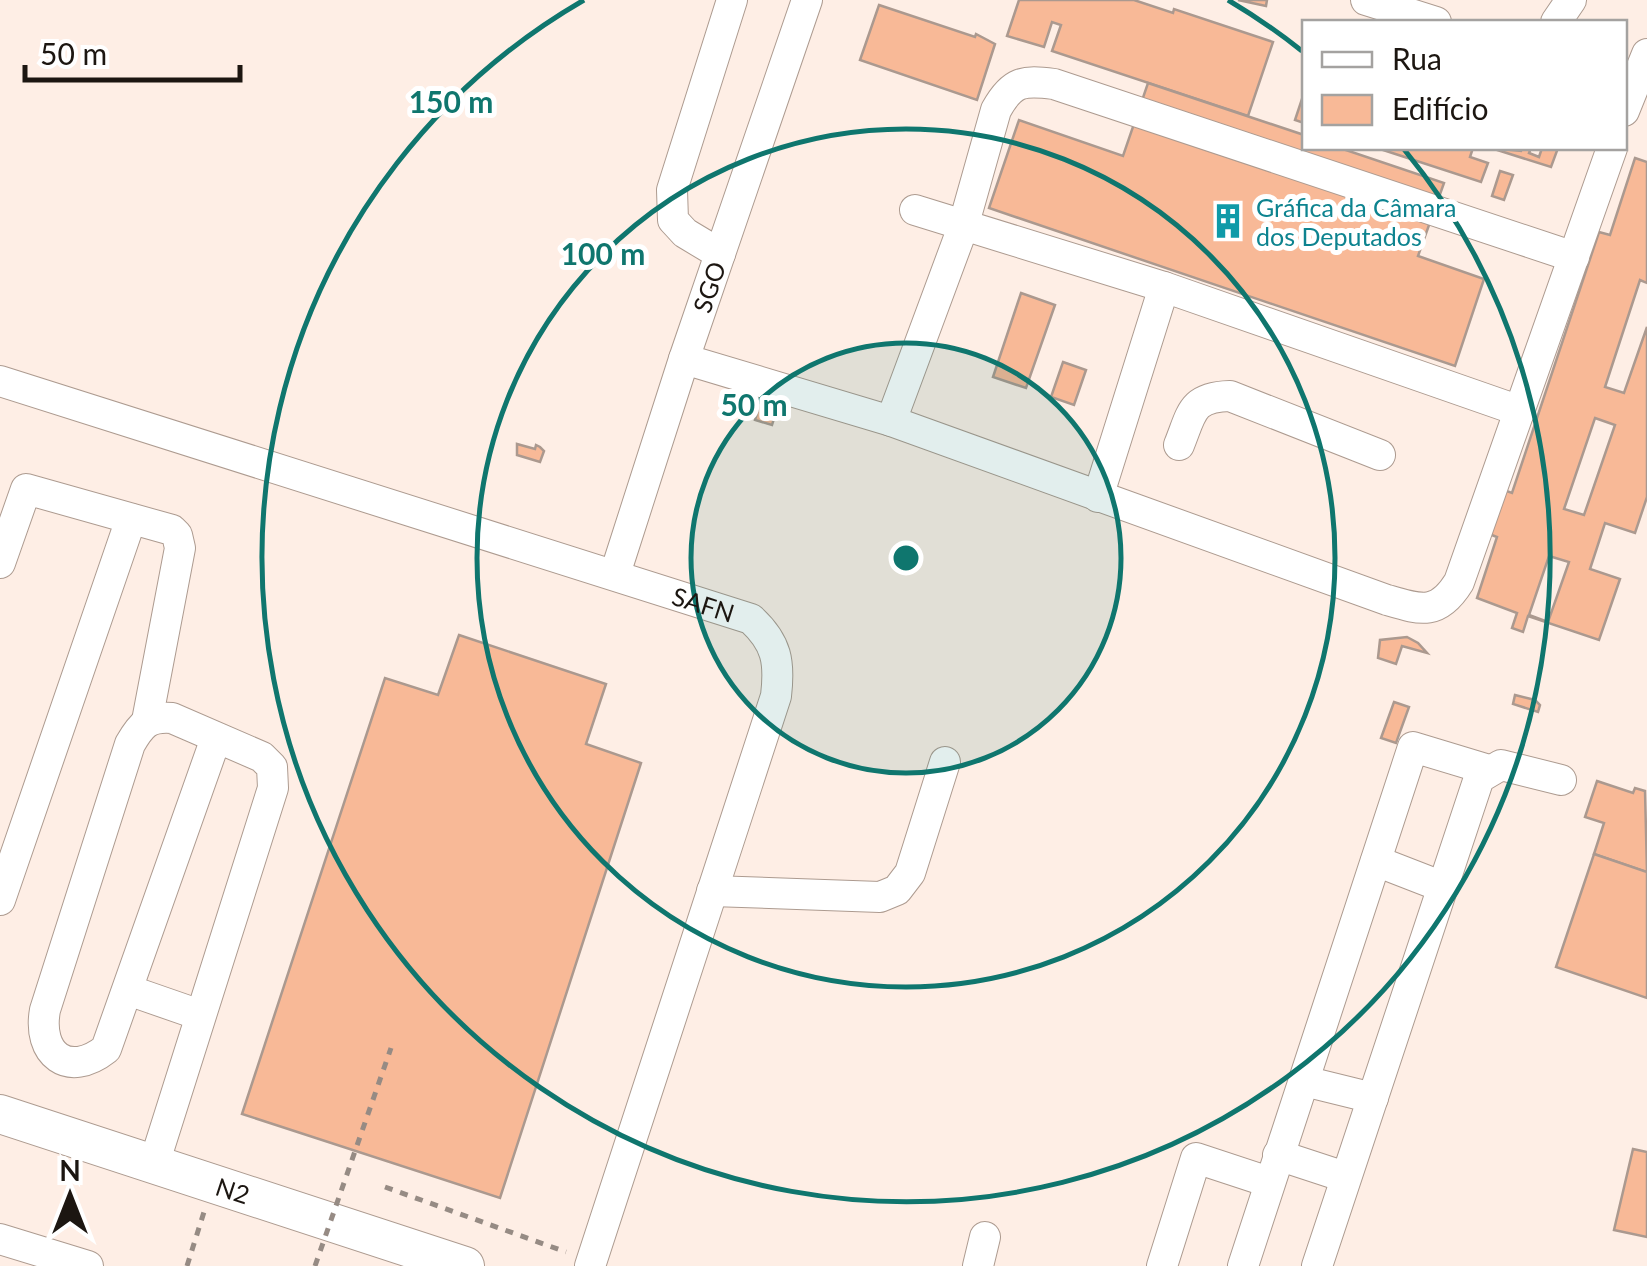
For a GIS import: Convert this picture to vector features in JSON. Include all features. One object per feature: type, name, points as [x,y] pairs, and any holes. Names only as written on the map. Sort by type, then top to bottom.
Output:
[{"type":"main road","name":"N2","points":[[0,1114],[465,1266]]},
{"type":"street","points":[[720,254],[685,233],[673,220],[672,190],[732,0]]},
{"type":"street","name":"SGO","points":[[616,574],[684,360],[807,0]]},
{"type":"street","points":[[1366,0],[1430,20]]},
{"type":"street","points":[[1627,105],[1647,54]]},
{"type":"street","points":[[891,421],[963,228],[996,110],[1005,93],[1030,81],[1054,84],[1574,257]]},
{"type":"street","points":[[684,360],[891,421],[1388,600],[1413,608],[1434,608],[1450,596],[1459,582],[1611,150]]},
{"type":"street","points":[[915,210],[963,228],[1164,287],[1520,411]]},
{"type":"street","points":[[1098,497],[1164,287]]},
{"type":"street","name":"SAFN","points":[[0,381],[616,574],[751,620],[767,634],[780,667],[776,696],[591,1264]]},
{"type":"street","points":[[1179,445],[1195,407],[1206,396],[1230,396],[1380,455]]},
{"type":"street","points":[[0,564],[26,489],[172,530],[178,535],[180,548],[147,720],[130,744],[45,1010],[41,1030],[50,1051],[66,1061],[81,1063],[106,1050],[216,738]]},
{"type":"street","points":[[0,900],[131,519]]},
{"type":"street","points":[[147,720],[172,718],[262,757],[274,775],[154,1164]]},
{"type":"street","points":[[1243,1266],[1413,747],[1489,770]]},
{"type":"street","points":[[712,891],[880,897],[897,890],[910,873],[945,762]]},
{"type":"street","points":[[1316,1266],[1480,778],[1501,765],[1561,780]]},
{"type":"street","points":[[1376,861],[1443,888]]},
{"type":"street","points":[[128,990],[200,1015]]},
{"type":"street","points":[[1304,1081],[1373,1098]]},
{"type":"street","points":[[1162,1266],[1196,1158],[1345,1177]]},
{"type":"street","points":[[0,1239],[88,1266]]},
{"type":"path","points":[[315,1266],[390,1048]]},
{"type":"path","points":[[187,1266],[213,1182]]},
{"type":"path","points":[[385,1187],[591,1264]]},
{"type":"building","points":[[1019,0],[1134,0],[1273,42],[1248,116],[1052,51],[1061,25],[1052,22],[1044,47],[1007,36]]},
{"type":"building","points":[[1238,0],[1267,0],[1266,6]]},
{"type":"building","points":[[879,5],[975,37],[976,34],[995,44],[977,100],[860,60]]},
{"type":"building","name":"Gráfica da Câmara dos Deputados","points":[[1148,83],[1302,134],[1302,150],[1346,150],[1444,183],[1418,256],[1484,279],[1455,366],[989,208],[1019,120],[1123,156]]},
{"type":"building","points":[[1302,99],[1302,122],[1295,120]]},
{"type":"building","points":[[1383,150],[1472,150],[1470,157],[1488,163],[1481,182]]},
{"type":"building","points":[[1497,150],[1530,150],[1529,153],[1539,157],[1541,150],[1557,150],[1551,167]]},
{"type":"building","points":[[1635,158],[1647,162],[1647,283],[1640,280],[1605,387],[1624,393],[1647,327],[1647,497],[1635,533],[1605,523],[1590,569],[1620,579],[1599,640],[1528,616],[1523,632],[1512,628],[1517,613],[1477,598],[1497,537],[1484,532],[1498,488],[1512,493],[1599,232],[1610,235]],"holes":[[[1595,418],[1615,425],[1584,515],[1564,509]],[[1549,556],[1569,562],[1548,622],[1529,615]]]},
{"type":"building","points":[[1500,171],[1513,175],[1504,200],[1492,196]]},
{"type":"building","points":[[1021,293],[1055,305],[1026,388],[993,377]]},
{"type":"building","points":[[1063,362],[1086,370],[1074,405],[1051,397]]},
{"type":"building","points":[[760,403],[777,409],[772,425],[755,420]]},
{"type":"building","points":[[517,444],[540,447],[544,451],[540,462],[517,455]]},
{"type":"building","points":[[459,635],[606,684],[586,744],[641,763],[500,1198],[242,1114],[385,678],[438,695]]},
{"type":"building","points":[[1407,637],[1427,653],[1402,646],[1396,664],[1378,658],[1380,640]]},
{"type":"building","points":[[1515,695],[1535,700],[1540,705],[1538,712],[1513,704]]},
{"type":"building","points":[[1394,702],[1409,707],[1396,743],[1381,738]]},
{"type":"building","points":[[1597,781],[1633,793],[1635,788],[1645,791],[1647,872],[1594,854],[1604,823],[1585,817]]},
{"type":"building","points":[[1594,854],[1647,872],[1647,998],[1556,967]]},
{"type":"building","points":[[1633,1149],[1647,1152],[1647,1237],[1614,1230]]},
{"type":"place","name":"Gráfica da Câmara dos Deputados","points":[[1228,221]]}]
